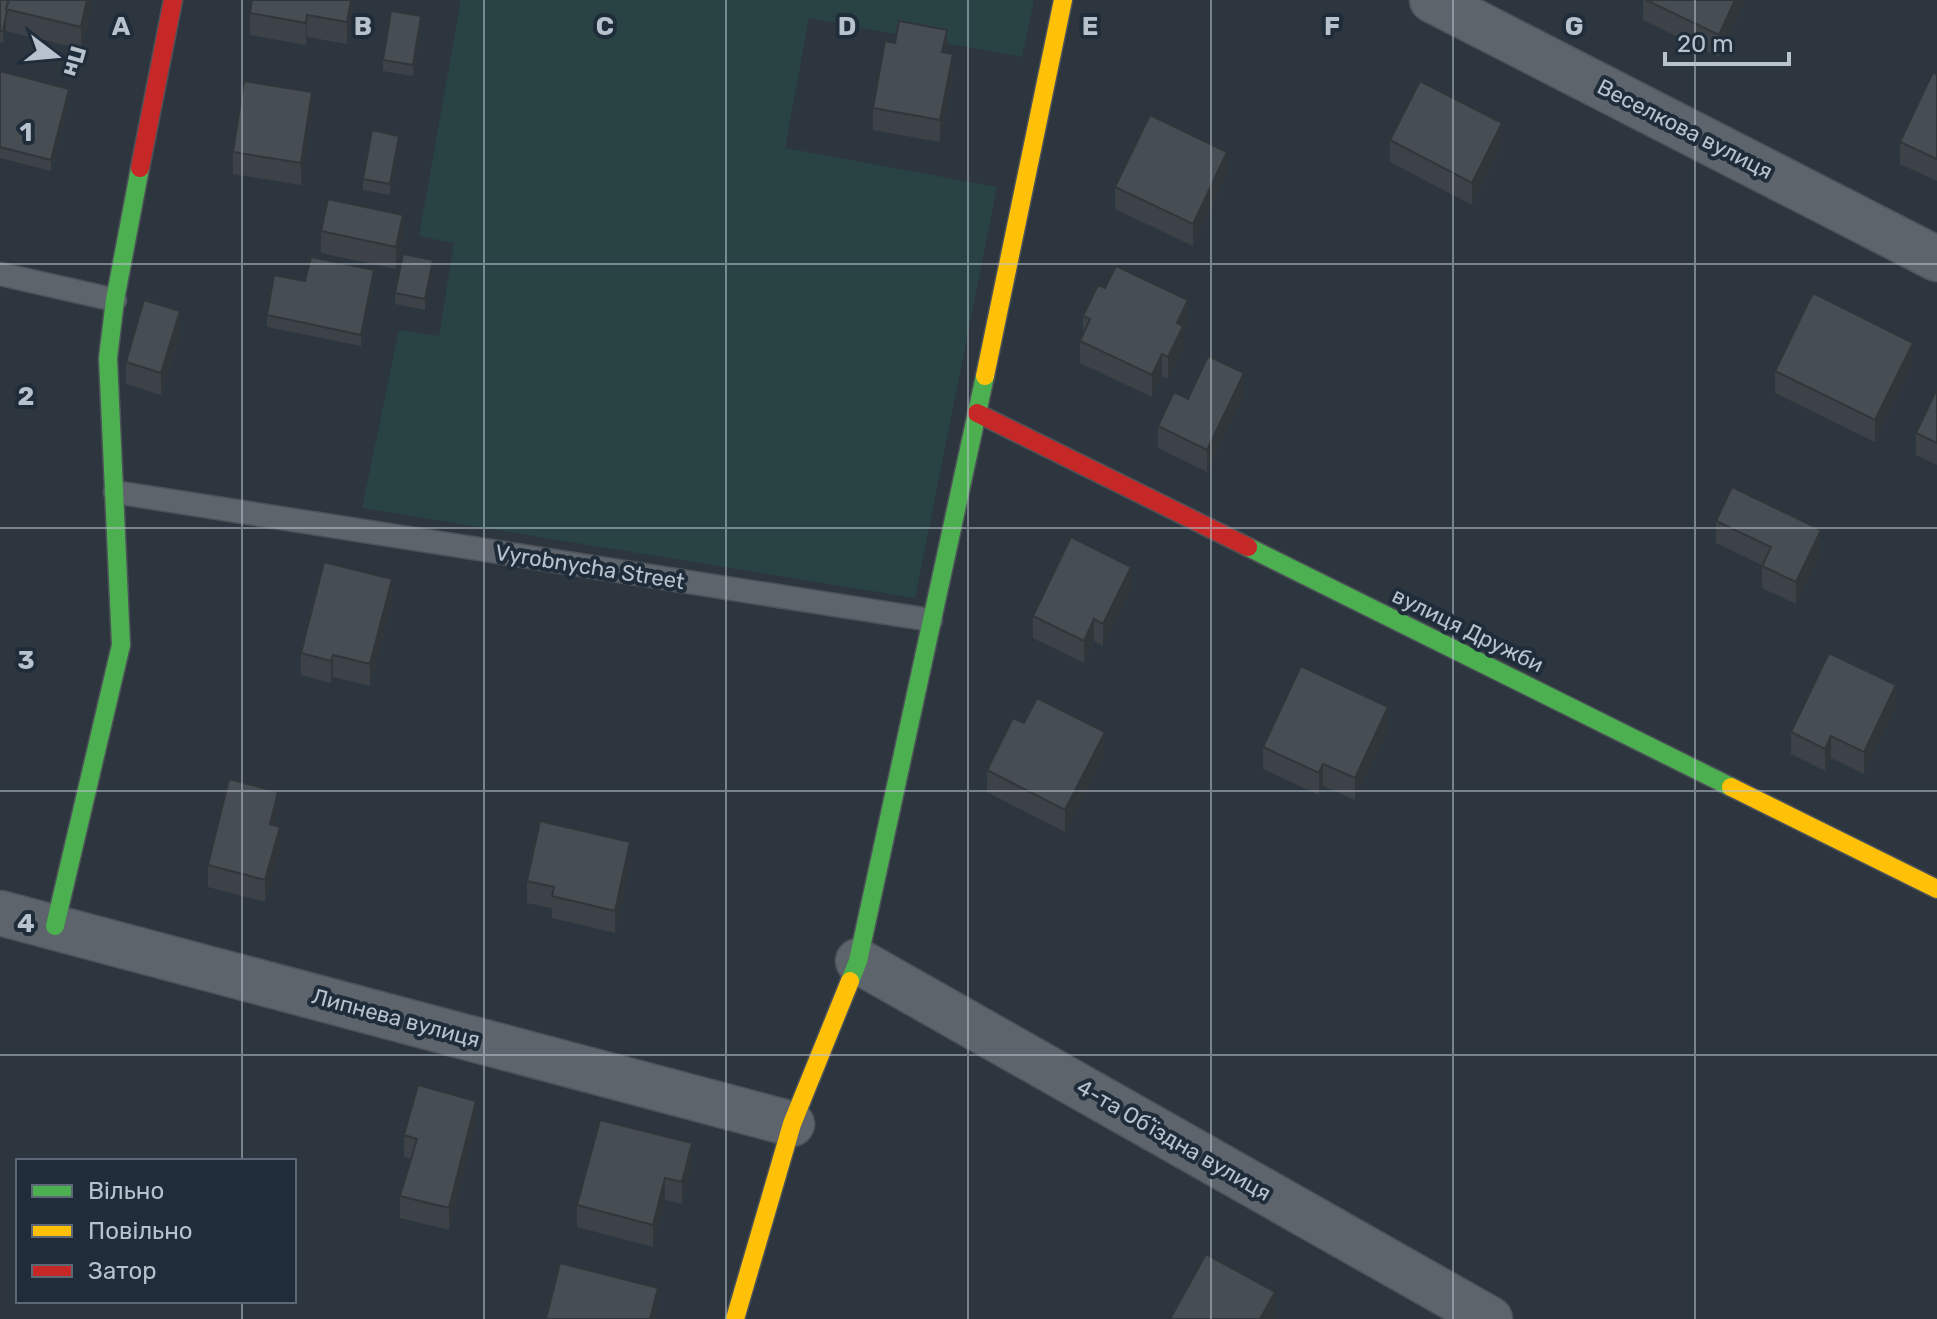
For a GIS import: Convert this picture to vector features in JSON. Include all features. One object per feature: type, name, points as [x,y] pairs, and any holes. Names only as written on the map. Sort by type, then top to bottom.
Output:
[{"type":"street","points":[[55,926],[121,645],[108,358],[115,300],[173,0]]},
{"type":"street","points":[[735,1319],[792,1124],[858,961],[1063,0]]},
{"type":"street","name":"Веселкова вулиця","points":[[1432,0],[1937,259]]},
{"type":"street","name":"вулиця Дружби","points":[[977,413],[1937,889]]},
{"type":"street","name":"Липнева вулиця","points":[[0,913],[792,1124]]},
{"type":"street","name":"4-та Обʼїздна вулиця","points":[[858,961],[1490,1319]]},
{"type":"lane","points":[[0,274],[115,300]]},
{"type":"lane","name":"Vyrobnycha Street","points":[[115,492],[931,620]]},
{"type":"green space","points":[[461,0],[1034,0],[1022,57],[809,18],[785,148],[997,187],[915,598],[362,508],[399,330],[439,336],[454,243],[419,236]]},
{"type":"building","points":[[0,0],[9,0],[3,31],[0,31]]},
{"type":"building","points":[[9,0],[87,0],[81,27],[6,9]]},
{"type":"building","points":[[252,0],[351,0],[347,22],[307,15],[306,23],[250,13]]},
{"type":"building","points":[[1646,0],[1735,0],[1719,35]]},
{"type":"building","points":[[391,11],[421,16],[413,65],[383,60]]},
{"type":"building","points":[[899,21],[947,30],[942,52],[953,54],[940,120],[873,108],[885,41],[895,43]]},
{"type":"building","points":[[0,71],[69,89],[51,160],[0,147]]},
{"type":"building","points":[[1933,72],[1937,75],[1937,159],[1900,142]]},
{"type":"building","points":[[244,81],[312,92],[301,163],[233,152]]},
{"type":"building","points":[[1420,81],[1502,123],[1472,183],[1390,140]]},
{"type":"building","points":[[1150,115],[1227,152],[1193,224],[1115,187]]},
{"type":"building","points":[[372,130],[399,136],[390,184],[363,179]]},
{"type":"building","points":[[328,199],[403,215],[396,247],[321,231]]},
{"type":"building","points":[[403,254],[433,260],[425,299],[395,293]]},
{"type":"building","points":[[311,257],[374,270],[361,335],[267,315],[274,275],[305,281]]},
{"type":"building","points":[[1116,266],[1188,300],[1177,323],[1183,326],[1168,357],[1162,354],[1152,375],[1080,341],[1090,319],[1083,316],[1098,285],[1105,288]]},
{"type":"building","points":[[1813,293],[1913,343],[1875,420],[1775,371]]},
{"type":"building","points":[[144,300],[180,311],[161,373],[126,362]]},
{"type":"building","points":[[1208,356],[1244,373],[1207,450],[1158,426],[1174,392],[1188,399]]},
{"type":"building","points":[[1937,389],[1937,443],[1916,433]]},
{"type":"building","points":[[1732,487],[1821,530],[1796,582],[1762,566],[1771,547],[1716,521]]},
{"type":"building","points":[[1071,537],[1131,567],[1103,624],[1094,619],[1084,641],[1033,616]]},
{"type":"building","points":[[324,562],[392,579],[370,664],[333,655],[331,661],[301,653]]},
{"type":"building","points":[[1829,653],[1896,685],[1864,752],[1831,736],[1825,749],[1791,732]]},
{"type":"building","points":[[1301,666],[1388,707],[1355,778],[1323,764],[1319,773],[1263,747]]},
{"type":"building","points":[[1037,698],[1105,732],[1065,810],[987,770],[1013,718],[1024,723]]},
{"type":"building","points":[[229,779],[278,792],[270,824],[280,827],[265,880],[208,865]]},
{"type":"building","points":[[540,821],[630,842],[615,911],[552,896],[554,887],[527,881]]},
{"type":"building","points":[[418,1085],[476,1101],[449,1208],[400,1196],[417,1139],[404,1135]]},
{"type":"building","points":[[600,1120],[692,1143],[682,1182],[665,1178],[653,1225],[577,1205]]},
{"type":"building","points":[[1206,1254],[1275,1292],[1260,1319],[1170,1319]]},
{"type":"building","points":[[560,1263],[658,1288],[650,1319],[546,1319]]},
{"type":"traffic: fast","points":[[55,926],[121,645],[108,358],[115,300],[140,168]]},
{"type":"traffic: fast","points":[[850,981],[858,961],[985,376]]},
{"type":"traffic: fast","points":[[1248,547],[1731,787]]},
{"type":"traffic: slow","points":[[985,376],[1063,0]]},
{"type":"traffic: slow","points":[[1731,787],[1937,889]]},
{"type":"traffic: slow","points":[[735,1319],[792,1124],[850,981]]},
{"type":"traffic: jam","points":[[140,168],[173,0]]},
{"type":"traffic: jam","points":[[977,413],[1248,547]]}]
